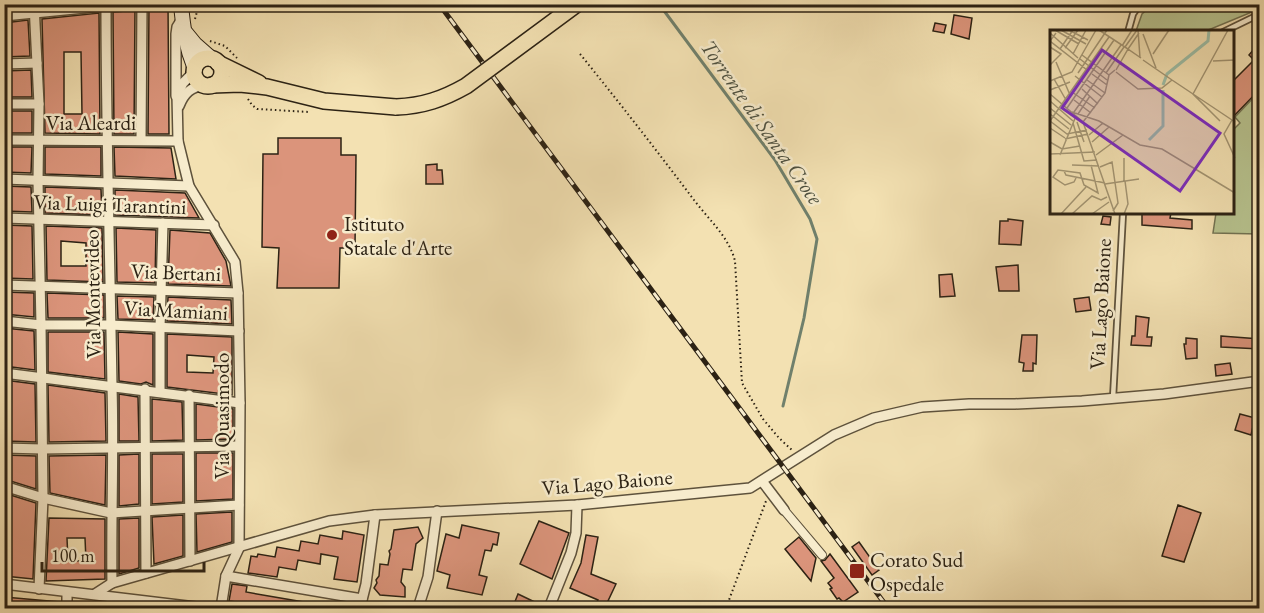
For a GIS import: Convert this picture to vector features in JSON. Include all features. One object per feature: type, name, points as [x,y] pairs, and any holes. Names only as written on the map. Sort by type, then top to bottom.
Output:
[{"type":"main road","points":[[182,17],[186,45],[196,80],[208,85],[240,84],[267,87],[324,101],[396,107],[429,104],[459,90],[577,4]]},
{"type":"main road","points":[[182,17],[195,44],[221,67],[221,77],[208,85]]},
{"type":"main road","points":[[195,70],[201,60],[215,61],[267,87]]},
{"type":"street","points":[[4,16],[34,9],[125,4]]},
{"type":"street","points":[[141,140],[142,4]]},
{"type":"street","name":"Via Montevideo","points":[[106,5],[106,140],[113,448],[112,582]]},
{"type":"street","points":[[34,9],[39,104],[38,181],[42,378],[43,498],[39,589]]},
{"type":"street","name":"Via Quasimodo","points":[[182,17],[176,34],[178,141],[189,186],[235,262],[238,293],[239,548],[226,576],[221,609]]},
{"type":"street","points":[[4,64],[37,63]]},
{"type":"street","points":[[177,106],[183,83],[195,70]]},
{"type":"street","points":[[177,106],[189,90],[208,85]]},
{"type":"street","points":[[4,104],[39,104]]},
{"type":"street","name":"Via Aleardi","points":[[4,140],[178,141]]},
{"type":"street","points":[[4,179],[189,186]]},
{"type":"street","name":"Via Luigi Tarantini","points":[[4,218],[214,225]]},
{"type":"street","points":[[160,392],[160,290],[163,223]]},
{"type":"street","name":"Via Bertani","points":[[4,285],[238,293]]},
{"type":"street","name":"Via Mamiani","points":[[4,321],[41,325],[110,325],[239,331]]},
{"type":"street","points":[[4,373],[146,389],[240,403]]},
{"type":"street","name":"Via Lago Baione","points":[[95,594],[112,582],[329,521],[437,511],[577,505],[750,488],[834,435],[874,418],[922,407],[1113,398],[1164,394],[1260,381]]},
{"type":"street","points":[[146,389],[146,573]]},
{"type":"street","points":[[189,395],[190,561]]},
{"type":"street","points":[[4,448],[239,446]]},
{"type":"street","points":[[762,481],[822,555]]},
{"type":"street","points":[[4,486],[43,498],[111,513],[239,505]]},
{"type":"street","points":[[549,609],[571,554],[576,533],[577,505]]},
{"type":"street","points":[[418,609],[428,578],[437,511]]},
{"type":"street","points":[[226,576],[361,604],[375,515]]},
{"type":"street","points":[[4,584],[95,594],[139,604],[198,608]]},
{"type":"street","points":[[67,592],[67,609]]},
{"type":"lane","points":[[1129,30],[1133,14],[1140,4]]},
{"type":"lane","points":[[1227,30],[1260,14]]},
{"type":"lane","name":"Via Lago Baione","points":[[1113,398],[1123,214]]},
{"type":"path","points":[[580,54],[627,111],[712,224],[731,245],[735,261],[742,382],[763,419],[778,438],[799,456]]},
{"type":"path","points":[[726,609],[769,492]]},
{"type":"green space","points":[[1152,4],[1253,5],[1252,12],[1208,30],[1136,30],[1142,14]]},
{"type":"green space","points":[[1259,92],[1259,234],[1213,233],[1216,214],[1234,214],[1234,127],[1240,123],[1235,117]]},
{"type":"building","points":[[4,4],[27,4],[27,7],[4,9]]},
{"type":"building","points":[[168,4],[169,134],[148,134],[149,5]]},
{"type":"building","points":[[135,7],[134,134],[114,134],[113,12],[126,11]]},
{"type":"building","points":[[99,13],[100,134],[45,133],[42,19]],"holes":[[[64,52],[81,52],[82,114],[64,114]]]},
{"type":"building","points":[[954,15],[972,18],[969,39],[951,34]]},
{"type":"building","points":[[28,20],[30,56],[4,57],[4,23]]},
{"type":"building","points":[[935,23],[946,25],[944,33],[933,31]]},
{"type":"building","points":[[1254,49],[1260,54],[1260,89],[1234,116],[1234,80],[1254,60],[1249,55]]},
{"type":"building","points":[[31,70],[32,97],[4,97],[4,71]]},
{"type":"building","points":[[4,111],[32,111],[32,133],[4,133]]},
{"type":"building","points":[[278,138],[341,138],[341,155],[356,155],[355,248],[340,248],[339,288],[277,288],[279,248],[262,247],[263,154],[278,154]]},
{"type":"building","points":[[4,147],[32,147],[31,173],[4,172]]},
{"type":"building","points":[[45,147],[101,147],[101,176],[45,174]]},
{"type":"building","points":[[114,147],[171,148],[176,179],[115,176]]},
{"type":"building","points":[[437,164],[437,170],[442,170],[443,184],[426,184],[426,165]]},
{"type":"building","points":[[4,186],[31,187],[32,212],[4,211]]},
{"type":"building","points":[[45,187],[101,189],[102,215],[45,213]]},
{"type":"building","points":[[115,190],[185,193],[199,218],[115,215]]},
{"type":"building","points":[[1142,214],[1171,214],[1170,218],[1192,220],[1192,229],[1142,225]]},
{"type":"building","points":[[1103,216],[1111,217],[1110,225],[1101,224]]},
{"type":"building","points":[[1008,219],[1023,221],[1021,245],[999,244],[1000,221],[1008,221]]},
{"type":"building","points":[[4,225],[32,226],[33,279],[4,278]]},
{"type":"building","points":[[46,226],[102,228],[103,282],[47,280]],"holes":[[[61,241],[86,243],[86,266],[61,266]]]},
{"type":"building","points":[[116,228],[156,230],[155,283],[117,282]]},
{"type":"building","points":[[170,230],[210,233],[226,261],[231,286],[168,284]]},
{"type":"building","points":[[1018,265],[1019,291],[999,291],[996,267]]},
{"type":"building","points":[[952,274],[955,296],[940,297],[939,275]]},
{"type":"building","points":[[4,292],[34,293],[34,317],[4,314]]},
{"type":"building","points":[[47,293],[104,295],[104,318],[48,318]]},
{"type":"building","points":[[117,296],[154,297],[153,320],[118,319]]},
{"type":"building","points":[[168,297],[231,300],[232,324],[167,321]]},
{"type":"building","points":[[1089,297],[1091,310],[1076,312],[1074,299]]},
{"type":"building","points":[[1136,316],[1149,318],[1147,337],[1152,337],[1151,346],[1131,345],[1132,336],[1135,336]]},
{"type":"building","points":[[4,328],[34,331],[35,370],[4,366]]},
{"type":"building","points":[[48,332],[104,332],[105,379],[48,372]]},
{"type":"building","points":[[118,332],[153,334],[153,385],[146,382],[141,384],[119,381]]},
{"type":"building","points":[[167,334],[232,337],[232,395],[167,387]],"holes":[[[187,355],[214,357],[213,373],[187,372]]]},
{"type":"building","points":[[1022,335],[1037,335],[1036,364],[1033,363],[1033,371],[1023,371],[1024,363],[1019,362]]},
{"type":"building","points":[[1221,336],[1260,339],[1260,349],[1221,347]]},
{"type":"building","points":[[1186,338],[1197,339],[1197,358],[1186,359],[1184,344],[1186,344]]},
{"type":"building","points":[[1230,363],[1232,374],[1216,376],[1215,365]]},
{"type":"building","points":[[4,380],[35,384],[36,442],[4,441]]},
{"type":"building","points":[[48,385],[105,393],[106,441],[49,442]]},
{"type":"building","points":[[119,394],[138,397],[139,441],[119,441]]},
{"type":"building","points":[[152,399],[182,402],[183,440],[152,441]]},
{"type":"building","points":[[196,404],[233,409],[233,439],[196,440]]},
{"type":"building","points":[[1240,414],[1255,418],[1251,435],[1235,430]]},
{"type":"building","points":[[196,453],[233,453],[233,499],[196,501]]},
{"type":"building","points":[[139,454],[139,504],[119,506],[119,455]]},
{"type":"building","points":[[152,454],[183,454],[183,502],[152,504]]},
{"type":"building","points":[[4,455],[36,456],[36,489],[4,479]]},
{"type":"building","points":[[106,455],[105,505],[50,493],[49,456]]},
{"type":"building","points":[[4,493],[36,503],[33,579],[4,576]]},
{"type":"building","points":[[1178,505],[1201,513],[1184,562],[1162,556]]},
{"type":"building","points":[[232,512],[232,542],[197,552],[196,514]]},
{"type":"building","points":[[183,515],[183,556],[154,564],[152,517]]},
{"type":"building","points":[[49,518],[105,519],[105,579],[46,581]],"holes":[[[67,538],[85,538],[86,561],[68,561]]]},
{"type":"building","points":[[139,518],[139,568],[119,574],[119,519]]},
{"type":"building","points":[[539,521],[569,533],[552,579],[520,564]]},
{"type":"building","points":[[462,525],[499,533],[497,545],[493,544],[491,551],[485,550],[479,575],[487,577],[482,595],[447,588],[450,575],[437,571],[446,534],[459,538]]},
{"type":"building","points":[[418,527],[423,538],[416,544],[412,570],[403,569],[401,582],[405,587],[405,597],[380,595],[374,588],[379,576],[380,564],[388,565],[394,530]]},
{"type":"building","points":[[343,531],[364,535],[357,582],[334,579],[338,557],[321,554],[320,564],[298,560],[296,570],[279,567],[277,577],[248,573],[251,556],[257,557],[258,554],[275,557],[277,547],[299,551],[301,541],[318,544],[320,535],[342,539]]},
{"type":"building","points":[[586,535],[598,537],[591,574],[616,584],[608,601],[626,609],[594,609],[598,600],[570,588],[581,563]]},
{"type":"building","points":[[799,537],[816,558],[811,581],[785,549]]},
{"type":"building","points":[[859,542],[879,570],[872,575],[852,547]]},
{"type":"building","points":[[830,554],[858,592],[843,602],[837,599],[830,589],[832,588],[828,583],[834,578],[821,561]]},
{"type":"building","points":[[232,584],[247,586],[246,592],[315,604],[315,609],[247,609],[243,603],[229,601]]},
{"type":"building","points":[[518,594],[543,606],[542,609],[512,609]]},
{"type":"building","points":[[4,597],[60,602],[60,609],[4,609]]},
{"type":"waterway","name":"Torrente di Santa Croce","points":[[659,4],[775,160],[810,219],[817,239],[804,318],[783,406]]},
{"type":"railway","points":[[439,4],[888,608]]},
{"type":"place","name":"Istituto Statale d'Arte","points":[[332,235]]},
{"type":"place","name":"Corato Sud Ospedale","points":[[857,571]]}]
